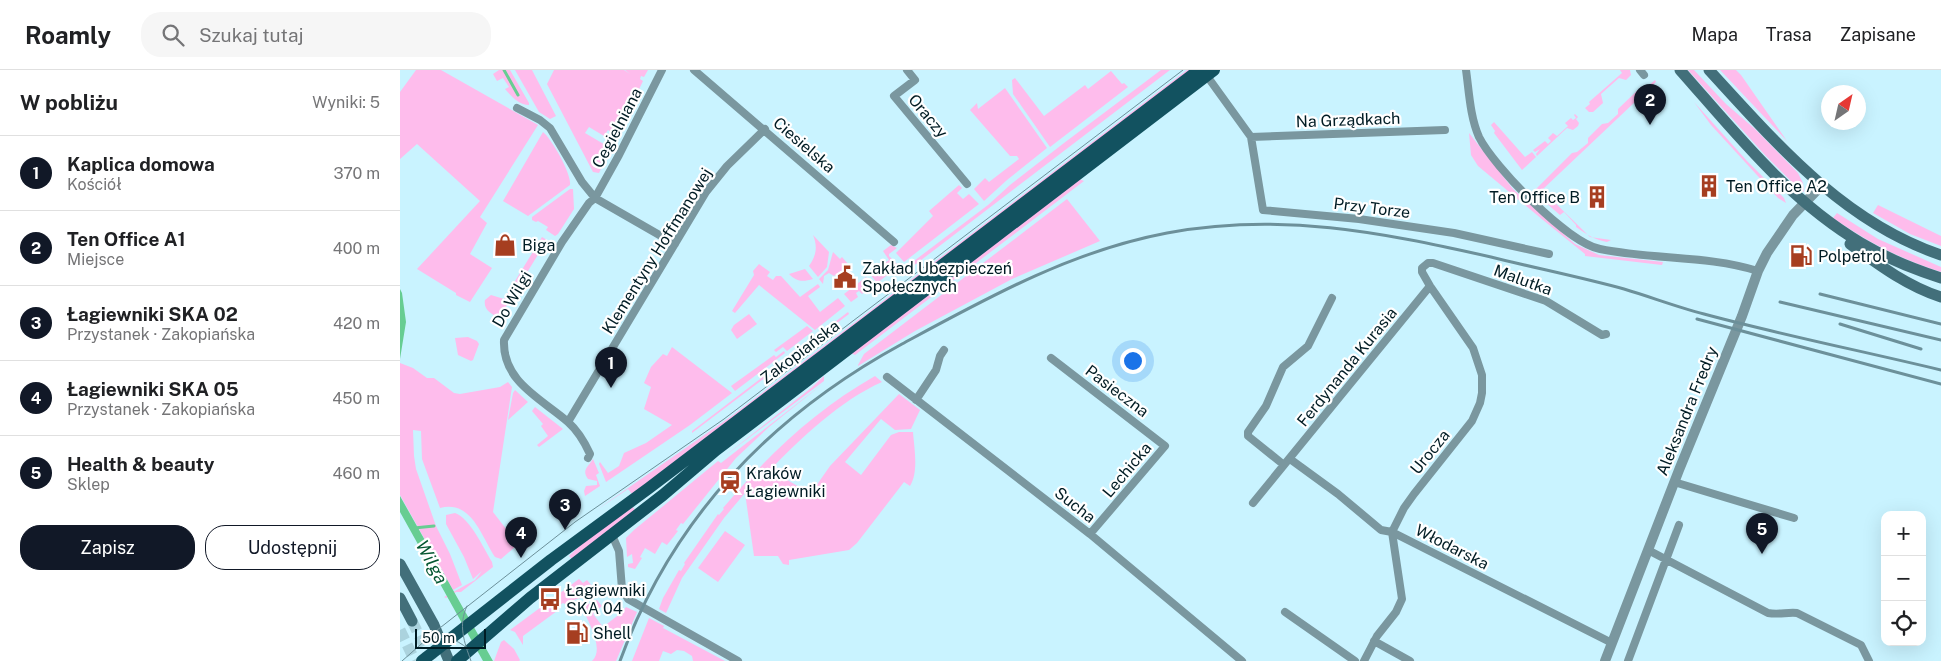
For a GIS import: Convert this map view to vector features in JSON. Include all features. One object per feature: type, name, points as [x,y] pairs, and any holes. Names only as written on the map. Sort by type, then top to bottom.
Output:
[{"type":"main road","points":[[1680,70],[1746,145],[1805,202],[1832,224],[1885,256],[1941,278]]},
{"type":"main road","points":[[1709,70],[1821,186],[1874,224],[1904,241],[1941,255]]},
{"type":"main road","name":"Zakopiańska","points":[[457,661],[530,598],[664,495],[716,450],[1207,72]]},
{"type":"main road","name":"Zakopiańska","points":[[422,661],[559,554],[1207,72]]},
{"type":"main road","points":[[1832,224],[1849,244],[1881,267],[1912,286],[1941,297]]},
{"type":"main road","points":[[400,564],[430,617],[449,661]]},
{"type":"main road","points":[[400,598],[412,620]]},
{"type":"street","name":"Cegielniana","points":[[595,198],[662,70]]},
{"type":"street","name":"Ciesielska","points":[[694,70],[765,129],[894,242]]},
{"type":"street","name":"Oraczy","points":[[907,70],[915,80],[894,96],[967,184]]},
{"type":"street","points":[[1466,70],[1475,127],[1480,139],[1509,178],[1582,242],[1601,250],[1651,257],[1732,264],[1758,271]]},
{"type":"street","points":[[1207,72],[1251,137]]},
{"type":"street","points":[[517,108],[544,122],[550,128],[582,182],[595,198],[675,244]]},
{"type":"street","name":"Klementyny Hoffmanowej","points":[[568,422],[706,192],[727,166],[765,129]]},
{"type":"street","name":"Na Grządkach","points":[[1251,137],[1445,130]]},
{"type":"street","name":"Przy Torze","points":[[1251,137],[1263,210],[1359,219],[1454,233],[1549,254]]},
{"type":"street","name":"Aleksandra Fredry","points":[[1605,661],[1674,482],[1742,316],[1758,271],[1767,253],[1793,215],[1821,186]]},
{"type":"street","name":"Do Wilgi","points":[[588,458],[590,454],[584,442],[568,422],[528,392],[517,379],[506,356],[504,340],[562,242],[589,203],[595,198]]},
{"type":"street","name":"Malutka","points":[[1425,264],[1433,263],[1528,294],[1546,301],[1592,331],[1602,335],[1606,334]]},
{"type":"street","name":"Urocza","points":[[1392,532],[1404,508],[1414,494],[1472,421],[1482,393],[1482,375],[1473,348],[1422,272],[1425,264]]},
{"type":"street","name":"Ferdynanda Kurasia","points":[[1253,503],[1430,286]]},
{"type":"street","points":[[1284,465],[1248,436],[1248,432],[1266,406],[1283,367],[1308,346],[1332,298]]},
{"type":"street","points":[[916,400],[936,370],[944,350]]},
{"type":"street","name":"Pasieczna","points":[[1052,358],[1166,446]]},
{"type":"street","name":"Sucha","points":[[887,377],[1090,534],[1242,661]]},
{"type":"street","name":"Lechicka","points":[[1090,534],[1166,446]]},
{"type":"street","name":"Włodarska","points":[[1290,458],[1338,494],[1381,530],[1392,532],[1612,643]]},
{"type":"street","points":[[1674,482],[1794,518]]},
{"type":"street","points":[[1628,661],[1679,525]]},
{"type":"street","points":[[1364,661],[1374,641],[1396,612],[1402,599],[1392,532]]},
{"type":"street","points":[[612,535],[619,551],[622,589],[628,600],[738,661]]},
{"type":"street","points":[[1648,550],[1768,612],[1781,615],[1790,612],[1798,613],[1861,645],[1869,661]]},
{"type":"street","points":[[1285,612],[1355,661]]},
{"type":"street","points":[[1374,641],[1410,661]]},
{"type":"shaded area","points":[[416,70],[441,70],[538,125],[480,217],[487,223],[470,254],[492,268],[470,302],[417,269],[480,201],[417,144],[400,159],[400,92]]},
{"type":"shaded area","points":[[499,70],[510,70],[529,105],[519,102],[505,89],[509,87],[503,78],[497,81],[493,74]]},
{"type":"shaded area","points":[[515,70],[532,70],[556,116],[550,119],[539,112]]},
{"type":"shaded area","points":[[554,70],[624,70],[630,74],[625,70],[648,70],[644,77],[641,76],[640,79],[643,81],[599,173],[593,172],[547,84]],"holes":[[[589,127],[604,136],[608,130],[614,134],[607,146],[585,133]]]},
{"type":"shaded area","points":[[1161,70],[1170,70],[912,267],[910,264],[988,205],[1010,185],[1064,143]]},
{"type":"shaded area","points":[[1187,70],[1190,70],[632,494],[628,489],[595,511],[733,415]]},
{"type":"shaded area","points":[[1620,70],[1630,70],[1631,75],[1626,80],[1619,78],[1601,94],[1603,103],[1593,112],[1589,112],[1585,108],[1590,104],[1589,102],[1622,73]]},
{"type":"shaded area","points":[[1688,70],[1694,70],[1726,104],[1755,129],[1798,173],[1803,183],[1804,192],[1765,155]]},
{"type":"shaded area","points":[[1720,70],[1736,70],[1741,75],[1787,141]]},
{"type":"shaded area","points":[[1111,71],[1122,84],[1124,83],[1128,87],[1050,147],[1013,94],[1012,80],[1015,78],[1044,116],[1085,85],[1088,89]]},
{"type":"shaded area","points":[[1655,80],[1656,82],[1542,190],[1588,235],[1576,227],[1564,212],[1560,215],[1538,196],[1536,189],[1572,153],[1577,152],[1588,143],[1588,138],[1602,124],[1608,123],[1618,114],[1618,109],[1641,87],[1647,87]]},
{"type":"shaded area","points":[[1005,88],[1047,148],[984,201],[974,189],[985,178],[989,182],[1019,159],[1017,156],[1010,156],[970,110],[977,103],[978,109]]},
{"type":"shaded area","points":[[1694,102],[1747,161],[1784,198],[1786,203],[1778,198],[1711,125]]},
{"type":"shaded area","points":[[1575,114],[1578,117],[1576,119],[1579,123],[1578,126],[1573,130],[1567,128],[1537,156],[1536,154],[1540,149],[1535,152],[1533,150],[1545,141],[1548,144],[1551,141],[1548,138],[1553,133],[1557,136],[1568,126],[1565,123],[1571,118],[1573,120],[1576,118]]},
{"type":"shaded area","points":[[1494,122],[1525,157],[1532,152],[1536,157],[1522,170],[1494,133],[1495,131],[1491,125]]},
{"type":"shaded area","points":[[543,132],[551,141],[560,157],[568,173],[570,185],[528,216],[503,201]]},
{"type":"shaded area","points":[[1469,133],[1513,189],[1575,244],[1599,255],[1663,262],[1662,265],[1585,256],[1585,254],[1478,166],[1471,155]]},
{"type":"shaded area","points":[[1079,179],[1084,181],[855,355],[851,353]]},
{"type":"shaded area","points":[[959,185],[962,188],[957,193],[963,199],[969,194],[979,204],[904,262],[896,253],[933,216],[929,211]]},
{"type":"shaded area","points":[[570,189],[573,189],[574,209],[555,236],[546,230],[548,227],[532,220],[532,217]]},
{"type":"shaded area","points":[[1067,199],[1100,241],[1012,279],[915,331],[858,366],[864,354]]},
{"type":"shaded area","points":[[1878,205],[1941,236],[1941,246],[1910,234],[1873,213]]},
{"type":"shaded area","points":[[1837,213],[1878,239],[1941,267],[1941,272],[1898,256],[1871,242],[1833,218]]},
{"type":"shaded area","points":[[813,235],[829,252],[827,267],[818,277],[809,266],[816,251]]},
{"type":"shaded area","points":[[542,237],[547,240],[499,318],[487,309],[485,300],[491,295],[504,299]]},
{"type":"shaded area","points":[[1593,237],[1611,240],[1607,242]]},
{"type":"shaded area","points":[[891,245],[897,248],[889,256],[899,266],[877,283],[870,274],[889,260],[883,251]]},
{"type":"shaded area","points":[[833,252],[840,259],[842,257],[849,265],[834,276],[829,273],[824,276],[823,284],[819,279],[828,270]]},
{"type":"shaded area","points":[[759,264],[770,272],[767,276],[773,280],[776,276],[781,276],[800,297],[818,284],[820,287],[808,296],[820,312],[838,298],[845,306],[815,330],[759,285],[735,313],[732,311],[754,275],[753,271]]},
{"type":"shaded area","points":[[805,269],[813,279],[800,281],[789,274]]},
{"type":"shaded area","points":[[866,277],[872,286],[862,294],[859,291],[856,293],[858,297],[851,302],[844,294]]},
{"type":"shaded area","points":[[848,312],[849,314],[692,433],[692,431]]},
{"type":"shaded area","points":[[749,314],[757,324],[737,339],[731,330],[734,325]]},
{"type":"shaded area","points":[[807,326],[813,331],[787,351],[783,347],[776,352],[774,350]]},
{"type":"shaded area","points":[[468,337],[479,344],[471,361],[458,355],[455,338]]},
{"type":"shaded area","points":[[672,347],[732,393],[690,425],[606,482],[599,464],[600,462],[608,473],[619,466],[624,453],[646,443],[672,425],[644,409],[651,387],[644,383],[651,367],[663,354],[667,356]]},
{"type":"shaded area","points":[[784,351],[785,353],[735,391],[731,386],[774,355],[776,357]]},
{"type":"shaded area","points":[[400,363],[413,368],[427,378],[434,378],[454,393],[460,394],[500,387],[508,382],[512,387],[493,512],[513,538],[516,546],[501,559],[495,557],[480,530],[468,514],[460,509],[451,507],[440,508],[422,459],[421,431],[413,430],[416,469],[436,526],[450,554],[462,585],[453,590],[400,495]]},
{"type":"shaded area","points":[[824,376],[824,381],[722,458],[811,388]]},
{"type":"shaded area","points":[[875,376],[882,382],[837,409],[808,433],[770,470],[801,488],[816,486],[830,466],[899,394],[920,410],[911,429],[895,430],[881,419],[845,462],[861,475],[891,435],[899,432],[913,432],[915,467],[910,486],[904,482],[857,543],[849,550],[789,560],[789,565],[783,564],[778,556],[754,556],[745,493],[724,518],[682,578],[666,613],[659,609],[679,570],[681,571],[684,563],[718,514],[757,470],[812,419],[853,389]]},
{"type":"shaded area","points":[[825,382],[769,427],[736,458],[683,524],[681,523],[676,530],[678,531],[667,545],[662,542],[655,554],[645,548],[640,557],[642,558],[635,569],[628,567],[628,564],[633,563],[632,554],[627,557],[626,538],[634,530],[718,461],[721,463]]},
{"type":"shaded area","points":[[515,390],[528,402],[508,420],[513,393]]},
{"type":"shaded area","points":[[535,407],[563,429],[539,447],[537,445],[548,436],[541,426],[543,424],[532,411]]},
{"type":"shaded area","points":[[593,459],[599,473],[596,475],[600,486],[585,496],[586,486],[597,485],[597,481],[588,479],[585,473],[586,468]]},
{"type":"shaded area","points":[[633,507],[635,510],[572,559],[569,556],[588,538]]},
{"type":"shaded area","points":[[455,513],[461,516],[471,527],[492,562],[493,567],[461,592],[456,592],[446,598],[444,597],[475,580],[482,571],[473,579],[464,557],[446,524],[446,515]]},
{"type":"shaded area","points":[[725,531],[745,545],[718,582],[698,568]]},
{"type":"shaded area","points":[[579,579],[583,583],[587,580],[596,591],[565,604],[563,603],[556,608],[557,611],[523,636],[523,645],[515,632],[510,630]]},
{"type":"shaded area","points":[[597,600],[602,606],[593,614],[603,627],[626,607],[637,612],[616,661],[592,661],[596,656],[596,643],[583,609],[584,606]]},
{"type":"shaded area","points":[[649,618],[664,626],[663,628],[725,661],[693,661],[692,656],[684,651],[677,650],[671,654],[663,651],[659,661],[632,661]]},
{"type":"shaded area","points":[[504,640],[514,649],[519,661],[494,661],[501,642]]},
{"type":"water","points":[[400,289],[406,322],[400,359]]},
{"type":"water","name":"Wilga","points":[[400,496],[493,661],[483,661],[400,512]]},
{"type":"waterway","points":[[504,70],[518,95]]},
{"type":"waterway","points":[[414,528],[434,526]]},
{"type":"tunnel","points":[[412,621],[432,661]]},
{"type":"tunnel","points":[[400,630],[415,661]]},
{"type":"tram line","points":[[402,661],[436,631],[575,522],[724,419],[1183,70]]},
{"type":"tram line","points":[[467,606],[462,627],[471,661]]},
{"type":"tram line","points":[[426,638],[448,638],[459,642],[468,649]]},
{"type":"railway","points":[[620,661],[642,609],[667,561],[697,517],[731,476],[768,438],[810,404],[854,372],[998,293],[1097,251],[1167,233],[1250,224],[1290,225],[1330,228],[1410,240],[1591,280],[1733,322],[1941,370]]},
{"type":"railway","points":[[1820,294],[1941,324]]},
{"type":"railway","points":[[1780,302],[1941,340]]},
{"type":"railway","points":[[1697,319],[1941,384]]},
{"type":"railway","points":[[1840,324],[1921,349]]},
{"type":"place","name":"Ten Office A1","points":[[1650,125]]},
{"type":"place","name":"Ten Office A2","points":[[1709,186]]},
{"type":"place","name":"Ten Office B","points":[[1597,197]]},
{"type":"place","name":"Biga","points":[[505,245]]},
{"type":"place","name":"Polpetrol","points":[[1801,256]]},
{"type":"place","name":"Zakład Ubezpieczeń Społecznych","points":[[845,277]]},
{"type":"place","name":"Kaplica domowa","points":[[611,388]]},
{"type":"place","name":"Kraków Łagiewniki","points":[[730,482]]},
{"type":"place","name":"Łagiewniki SKA 02","points":[[565,530]]},
{"type":"place","name":"Health & beauty","points":[[1762,554]]},
{"type":"place","name":"Łagiewniki SKA 05","points":[[521,558]]},
{"type":"place","name":"Łagiewniki SKA 04","points":[[550,599]]},
{"type":"place","name":"Shell","points":[[577,633]]}]
